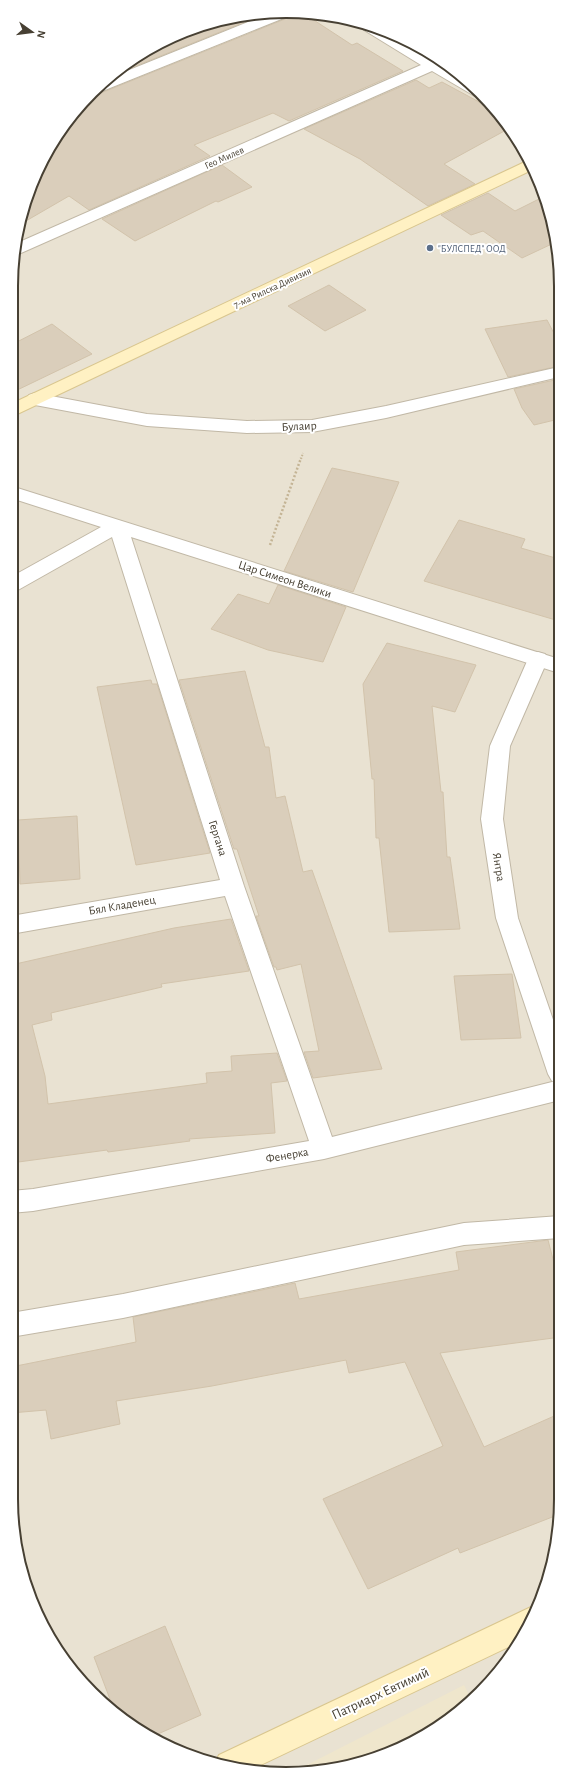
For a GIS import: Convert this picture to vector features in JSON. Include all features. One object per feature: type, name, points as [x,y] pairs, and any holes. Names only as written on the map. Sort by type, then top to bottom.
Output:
[{"type":"street","points":[[113,82],[269,19]]},
{"type":"street","points":[[385,37],[455,78]]},
{"type":"street","name":"Гео Милев","points":[[21,248],[433,65]]},
{"type":"street","name":"7-ма Рилска Дивизия","points":[[18,408],[526,167]]},
{"type":"street","name":"Булаир","points":[[35,399],[147,420],[247,427],[312,426],[386,412],[554,373]]},
{"type":"street","name":"Цар Симеон Велики","points":[[18,494],[554,664]]},
{"type":"street","points":[[18,581],[118,526]]},
{"type":"street","name":"Гергана","points":[[118,526],[234,886],[324,1148]]},
{"type":"street","name":"Янтра","points":[[538,659],[500,746],[492,819],[507,918],[554,1056]]},
{"type":"street","name":"Бял Кладенец","points":[[18,924],[234,886]]},
{"type":"street","name":"Фенерка","points":[[18,1201],[33,1200],[324,1148],[554,1091]]},
{"type":"street","points":[[18,1324],[123,1306],[464,1234],[554,1227]]},
{"type":"street","name":"Патриарх Евтимий","points":[[235,1762],[522,1625]]},
{"type":"path","points":[[260,571],[312,426]]},
{"type":"shaded area","points":[[286,18],[321,20],[338,23],[372,32],[405,46],[435,63],[476,96],[509,137],[534,183],[545,217],[552,251],[554,286],[554,1499],[552,1534],[549,1551],[534,1602],[509,1648],[476,1689],[449,1712],[420,1731],[389,1747],[355,1758],[321,1765],[286,1767],[251,1765],[217,1758],[183,1747],[137,1722],[96,1689],[63,1648],[38,1602],[23,1551],[19,1517],[18,286],[20,251],[23,234],[38,183],[63,137],[96,96],[137,63],[183,38],[234,23],[251,20]]},
{"type":"shaded area","points":[[464,1685],[469,1695],[435,1722],[389,1747],[338,1762],[305,1766]]},
{"type":"building","points":[[287,18],[313,20],[352,45],[357,43],[403,71],[289,121],[273,113],[194,145],[210,156],[89,210],[69,196],[26,221],[38,183],[54,152],[73,123],[96,96]]},
{"type":"building","points":[[249,20],[129,69],[152,54],[183,38],[217,27]]},
{"type":"building","points":[[416,80],[429,88],[442,82],[483,104],[505,131],[444,164],[475,184],[428,206],[360,159],[304,129]]},
{"type":"building","points":[[222,165],[252,187],[218,202],[216,201],[135,241],[102,219]]},
{"type":"building","points":[[488,193],[515,211],[540,199],[551,244],[522,258],[483,231],[471,235],[441,215]]},
{"type":"building","points":[[329,285],[366,310],[325,331],[288,306]]},
{"type":"building","points":[[547,320],[554,333],[554,367],[508,377],[485,329]]},
{"type":"building","points":[[52,324],[92,354],[18,390],[18,341]]},
{"type":"building","points":[[554,380],[554,420],[534,425],[522,408],[514,389]]},
{"type":"building","points":[[332,468],[399,482],[353,592],[284,571]]},
{"type":"building","points":[[459,520],[525,539],[521,548],[554,558],[554,620],[424,581]]},
{"type":"building","points":[[278,585],[346,607],[323,662],[268,650],[211,629],[238,594],[269,604]]},
{"type":"building","points":[[387,643],[476,665],[455,712],[432,706],[441,792],[443,792],[447,857],[450,857],[460,929],[389,932],[379,838],[376,838],[374,779],[372,779],[363,684]]},
{"type":"building","points":[[245,671],[265,747],[269,747],[276,798],[285,796],[303,872],[312,870],[382,1069],[313,1078],[304,1052],[319,1051],[301,964],[277,970],[276,967],[274,967],[256,916],[259,916],[237,849],[234,849],[179,680]]},
{"type":"building","points":[[151,680],[152,684],[157,684],[210,853],[136,865],[97,687]]},
{"type":"building","points":[[77,816],[80,879],[20,884],[18,820]]},
{"type":"building","points":[[231,919],[249,971],[161,984],[162,987],[51,1013],[52,1020],[32,1025],[45,1076],[48,1104],[207,1083],[206,1073],[232,1071],[231,1056],[277,1053],[287,1081],[271,1083],[275,1133],[189,1139],[190,1141],[18,1162],[18,963],[174,928]]},
{"type":"building","points":[[512,974],[521,1038],[461,1040],[454,976]]},
{"type":"building","points":[[548,1240],[554,1263],[554,1338],[440,1353],[484,1447],[554,1416],[553,1517],[460,1553],[458,1548],[368,1589],[323,1499],[443,1446],[405,1362],[349,1373],[346,1360],[212,1386],[116,1401],[120,1424],[51,1439],[46,1410],[18,1412],[18,1366],[136,1342],[133,1317],[295,1283],[299,1299],[459,1270],[456,1252]]},
{"type":"building","points":[[165,1626],[201,1715],[158,1734],[152,1731],[123,1712],[111,1702],[94,1657]]},
{"type":"place","name":"\"БУЛСПЕД\" ООД","points":[[430,248]]}]
